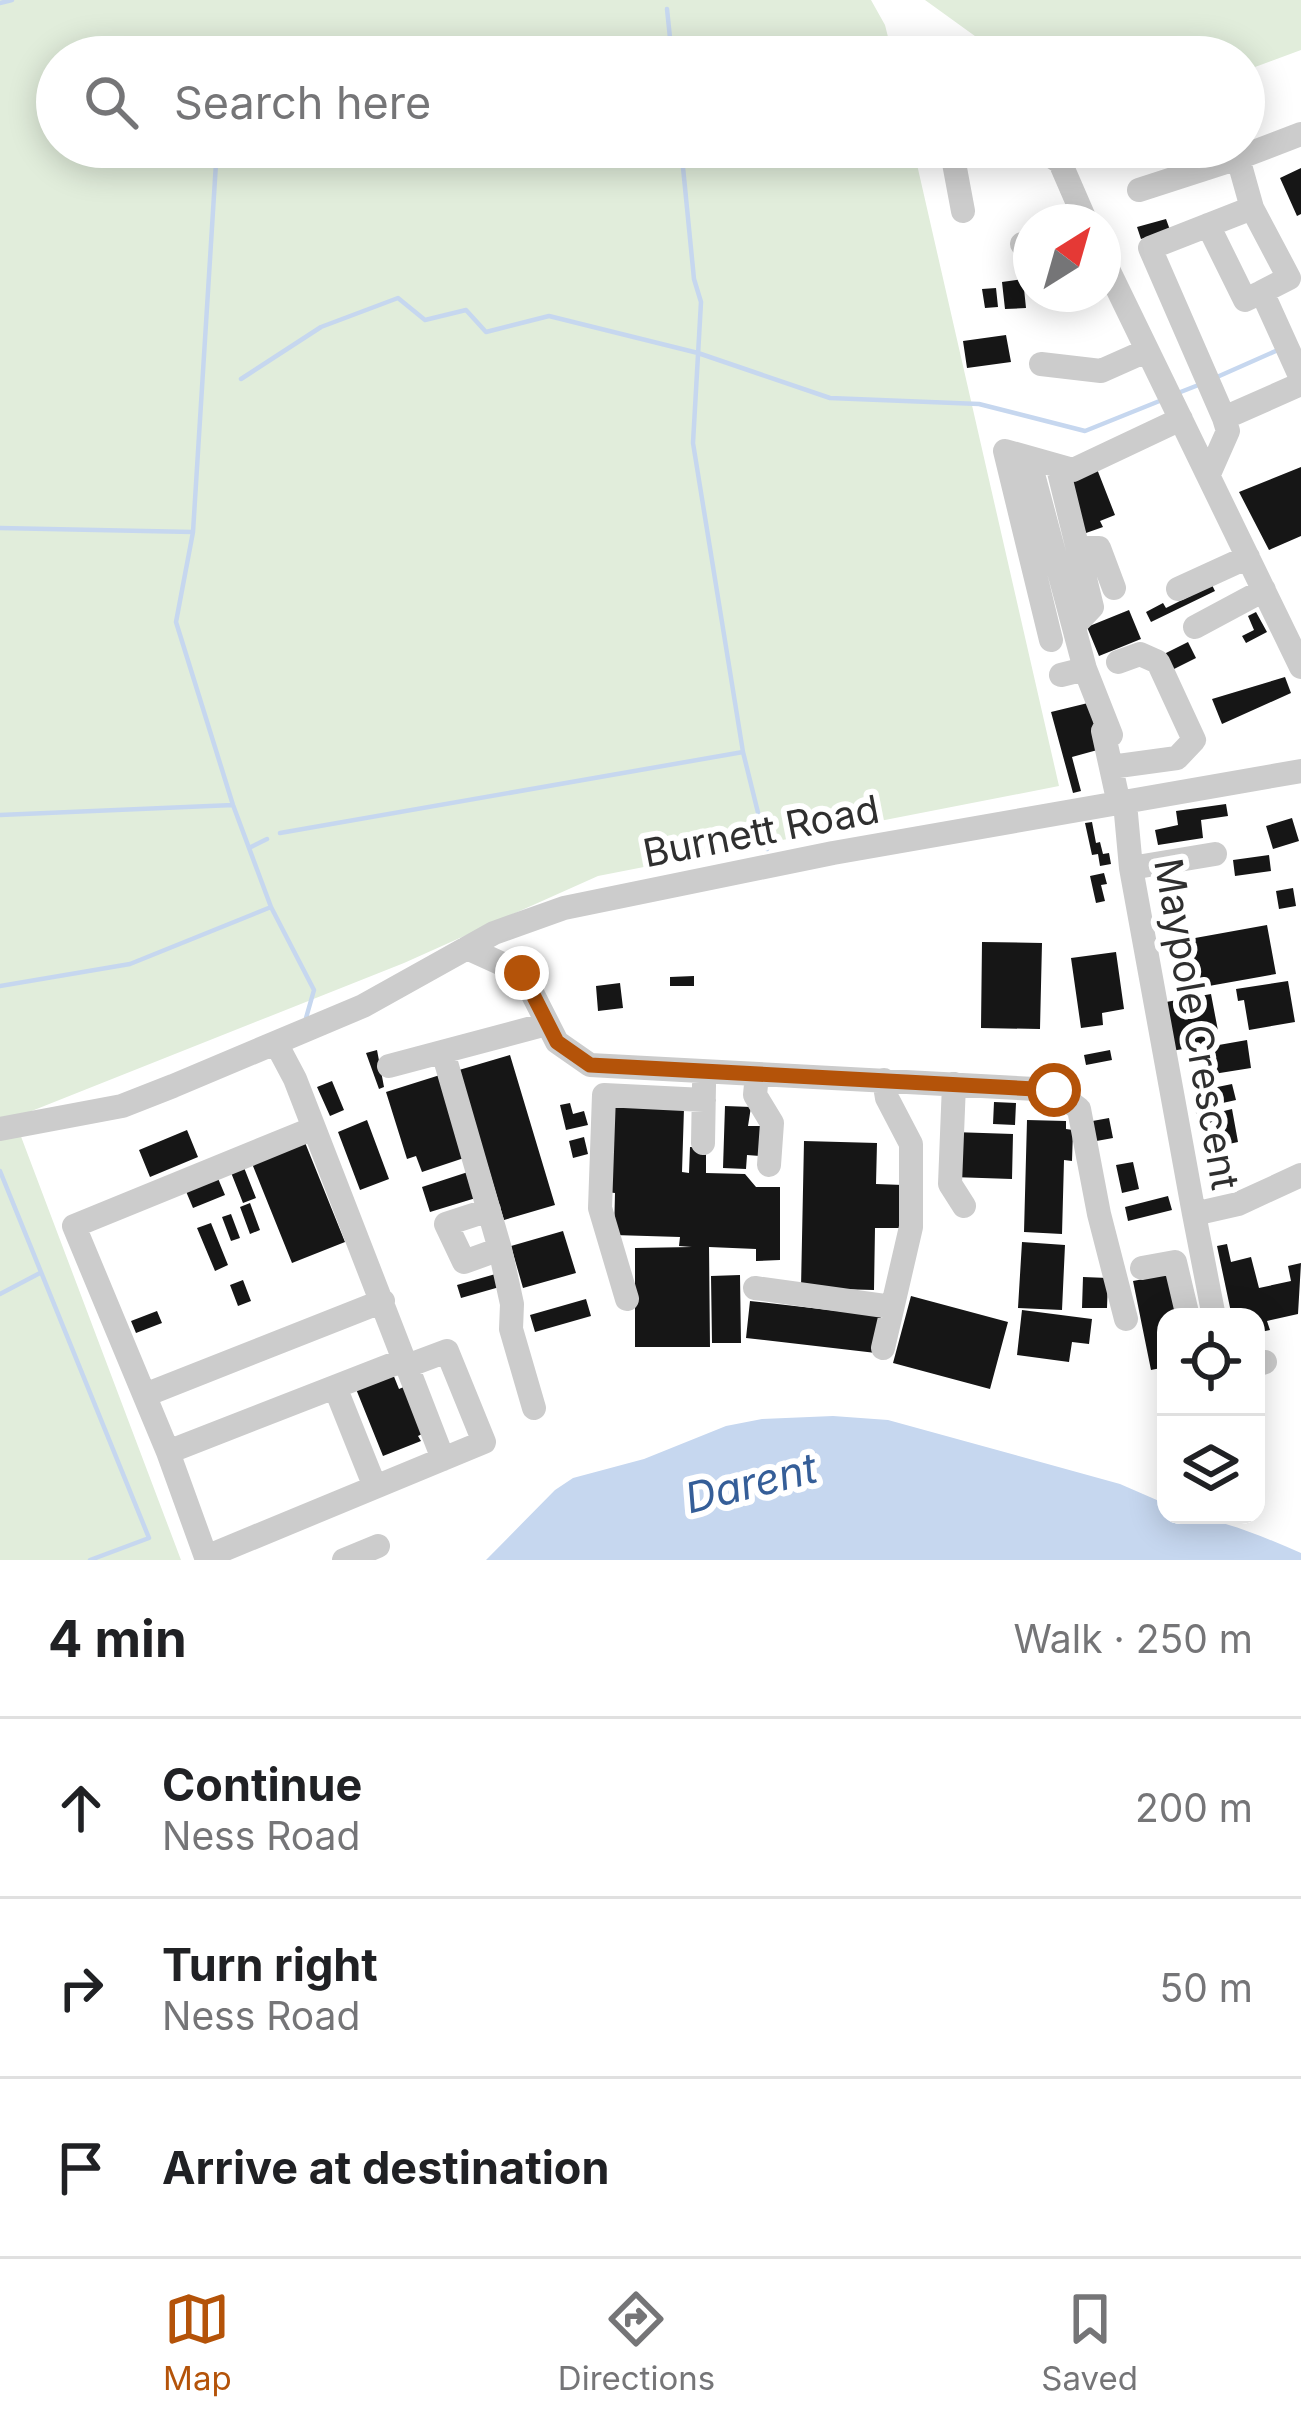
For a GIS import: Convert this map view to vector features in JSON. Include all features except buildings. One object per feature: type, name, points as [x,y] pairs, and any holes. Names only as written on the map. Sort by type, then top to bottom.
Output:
[{"type":"street","points":[[1265,148],[1301,134]]},
{"type":"street","points":[[956,168],[963,211]]},
{"type":"street","points":[[1063,168],[1078,204]]},
{"type":"street","points":[[1139,190],[1207,168]]},
{"type":"street","points":[[1208,225],[1245,300],[1288,278],[1252,208],[1241,168]]},
{"type":"street","points":[[1209,474],[1228,431],[1225,418],[1150,248],[1252,208]]},
{"type":"street","points":[[1225,418],[1294,364],[1262,292]]},
{"type":"street","points":[[1121,297],[1301,667]]},
{"type":"street","points":[[1041,364],[1101,371],[1147,351]]},
{"type":"street","points":[[1052,640],[1005,451],[1073,470],[1179,415]]},
{"type":"street","name":"Maypole Crescent","points":[[1029,459],[1074,626],[1073,672],[1107,733],[1194,1214],[1238,1204],[1301,1175]]},
{"type":"street","points":[[1058,468],[1092,607],[1074,626]]},
{"type":"street","points":[[1078,548],[1099,548],[1114,588]]},
{"type":"street","points":[[1178,589],[1248,556]]},
{"type":"street","points":[[1195,627],[1264,590]]},
{"type":"street","points":[[1111,767],[1177,758],[1194,740],[1158,662],[1140,654],[1118,662]]},
{"type":"street","name":"Burnett Road","points":[[0,1129],[122,1106],[364,1006],[467,947],[538,917],[607,898],[1301,771]]},
{"type":"street","points":[[1131,868],[1215,854]]},
{"type":"street","points":[[467,947],[522,973],[557,1042],[590,1065],[1054,1090],[1078,1109],[1126,1319]]},
{"type":"street","points":[[389,1066],[547,1024]]},
{"type":"street","points":[[277,1045],[443,1459]]},
{"type":"street","points":[[443,1052],[500,1249],[512,1304],[511,1329],[534,1408]]},
{"type":"street","points":[[703,1143],[705,1071]]},
{"type":"street","points":[[757,1074],[755,1095],[772,1124],[769,1165]]},
{"type":"street","points":[[883,1348],[910,1227],[911,1144],[887,1098],[884,1080]]},
{"type":"street","points":[[953,1084],[950,1184],[964,1206]]},
{"type":"street","points":[[627,1299],[600,1208],[604,1095],[704,1100]]},
{"type":"street","points":[[168,1451],[335,1387],[446,1351],[484,1442],[207,1558],[74,1226],[314,1128]]},
{"type":"street","points":[[489,1210],[446,1224],[464,1262],[500,1249]]},
{"type":"street","points":[[1194,1214],[1200,1308]]},
{"type":"street","points":[[1142,1268],[1175,1262],[1197,1308]]},
{"type":"street","points":[[755,1288],[892,1307]]},
{"type":"street","points":[[145,1395],[383,1301]]},
{"type":"street","points":[[335,1387],[375,1487]]},
{"type":"street","points":[[344,1560],[378,1546]]},
{"type":"green space","points":[[0,0],[871,0],[888,36],[36,36],[36,168],[918,168],[1059,786],[598,876],[404,963],[14,1118],[181,1560],[0,1560]]},
{"type":"green space","points":[[925,0],[1301,0],[1301,50],[1265,63],[1265,36],[975,36]]},
{"type":"water","name":"Darent","points":[[762,1419],[888,1420],[1120,1484],[1157,1500],[1157,1524],[1224,1524],[1301,1553],[1301,1560],[486,1560],[555,1490],[573,1478],[644,1459],[726,1426]]},
{"type":"waterway","points":[[0,3],[12,0]]},
{"type":"waterway","points":[[667,9],[670,36]]},
{"type":"waterway","points":[[216,168],[193,532],[176,622],[233,805],[271,907],[314,990],[306,1018]]},
{"type":"waterway","points":[[683,168],[694,279],[701,302],[693,443],[743,752],[767,849]]},
{"type":"waterway","points":[[241,379],[321,327],[398,298],[425,320],[466,310],[486,332],[549,316],[698,353],[830,398],[979,404],[1085,431],[1162,400]]},
{"type":"waterway","points":[[1217,377],[1278,350]]},
{"type":"waterway","points":[[1178,393],[1201,384]]},
{"type":"waterway","points":[[0,528],[193,532]]},
{"type":"waterway","points":[[280,833],[743,752]]},
{"type":"waterway","points":[[0,815],[233,805]]},
{"type":"waterway","points":[[251,847],[267,839]]},
{"type":"waterway","points":[[0,986],[130,964],[271,907]]},
{"type":"waterway","points":[[0,1171],[149,1538],[90,1560]]},
{"type":"waterway","points":[[0,1294],[40,1273]]},
{"type":"route","points":[[522,973],[557,1042],[590,1065],[1054,1090]]}]
